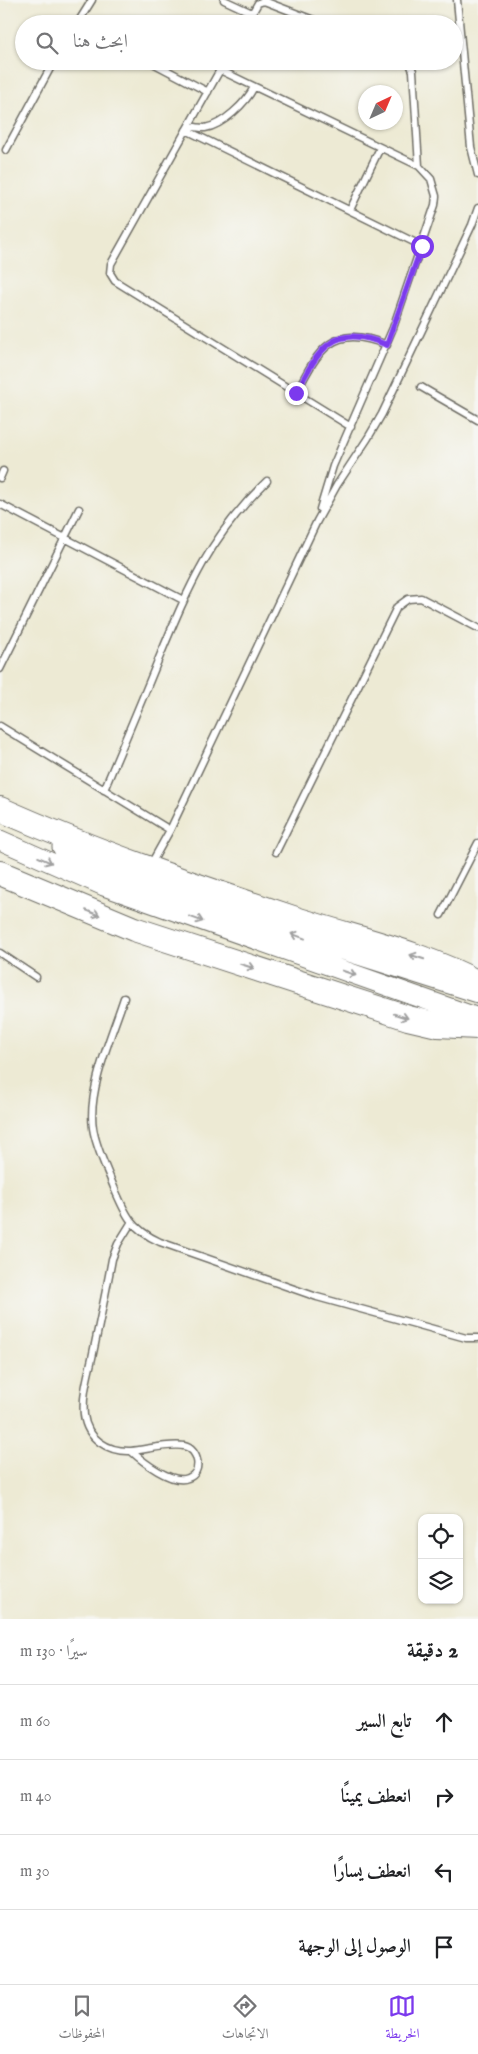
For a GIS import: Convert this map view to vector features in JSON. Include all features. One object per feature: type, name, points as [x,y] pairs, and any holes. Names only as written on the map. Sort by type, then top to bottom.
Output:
[{"type":"highway","points":[[0,809],[42,828],[148,869],[297,920],[420,957],[478,983]]},
{"type":"highway","points":[[0,873],[134,929],[389,1012],[438,1024],[478,1027]]},
{"type":"main road","points":[[0,819],[109,868],[311,940],[478,992]]},
{"type":"main road","points":[[0,840],[104,886],[478,1018]]},
{"type":"lane","points":[[83,15],[92,0]]},
{"type":"lane","points":[[224,0],[252,14],[258,3],[264,0],[302,15]]},
{"type":"lane","points":[[457,0],[458,15]]},
{"type":"lane","points":[[463,63],[470,136],[478,174]]},
{"type":"lane","points":[[6,150],[49,70]]},
{"type":"lane","points":[[166,70],[208,92]]},
{"type":"lane","points":[[317,521],[328,480],[387,345],[422,246],[436,196],[431,179],[419,166],[220,70],[111,264],[110,273],[115,281],[351,427]]},
{"type":"lane","points":[[413,70],[419,166]]},
{"type":"lane","points":[[187,128],[214,125],[242,105],[254,87]]},
{"type":"lane","points":[[187,128],[422,246]]},
{"type":"lane","points":[[350,210],[380,148]]},
{"type":"lane","points":[[148,869],[170,830],[317,521],[337,485],[382,414],[472,225],[478,208]]},
{"type":"lane","points":[[296,393],[314,358],[329,344],[358,336],[387,345]]},
{"type":"lane","points":[[421,387],[478,420]]},
{"type":"lane","points":[[104,790],[198,568],[218,536],[267,481]]},
{"type":"lane","points":[[0,504],[183,600]]},
{"type":"lane","points":[[0,669],[79,509]]},
{"type":"lane","points":[[276,852],[397,608],[408,599],[421,598],[478,628]]},
{"type":"lane","points":[[0,726],[170,830]]},
{"type":"lane","points":[[441,915],[478,843]]},
{"type":"lane","points":[[0,953],[36,977]]},
{"type":"lane","points":[[124,998],[94,1093],[92,1119],[97,1144],[124,1212],[131,1223],[160,1242],[302,1292],[466,1338],[478,1338]]},
{"type":"lane","points":[[131,1223],[118,1244],[112,1259],[84,1406],[86,1424],[96,1440],[112,1450],[131,1451],[183,1446],[193,1451],[196,1456],[197,1466],[192,1476],[182,1479],[160,1472],[131,1451]]},
{"type":"route","points":[[296,393],[314,358],[329,344],[347,337],[358,336],[387,345],[406,296],[422,246]]}]
